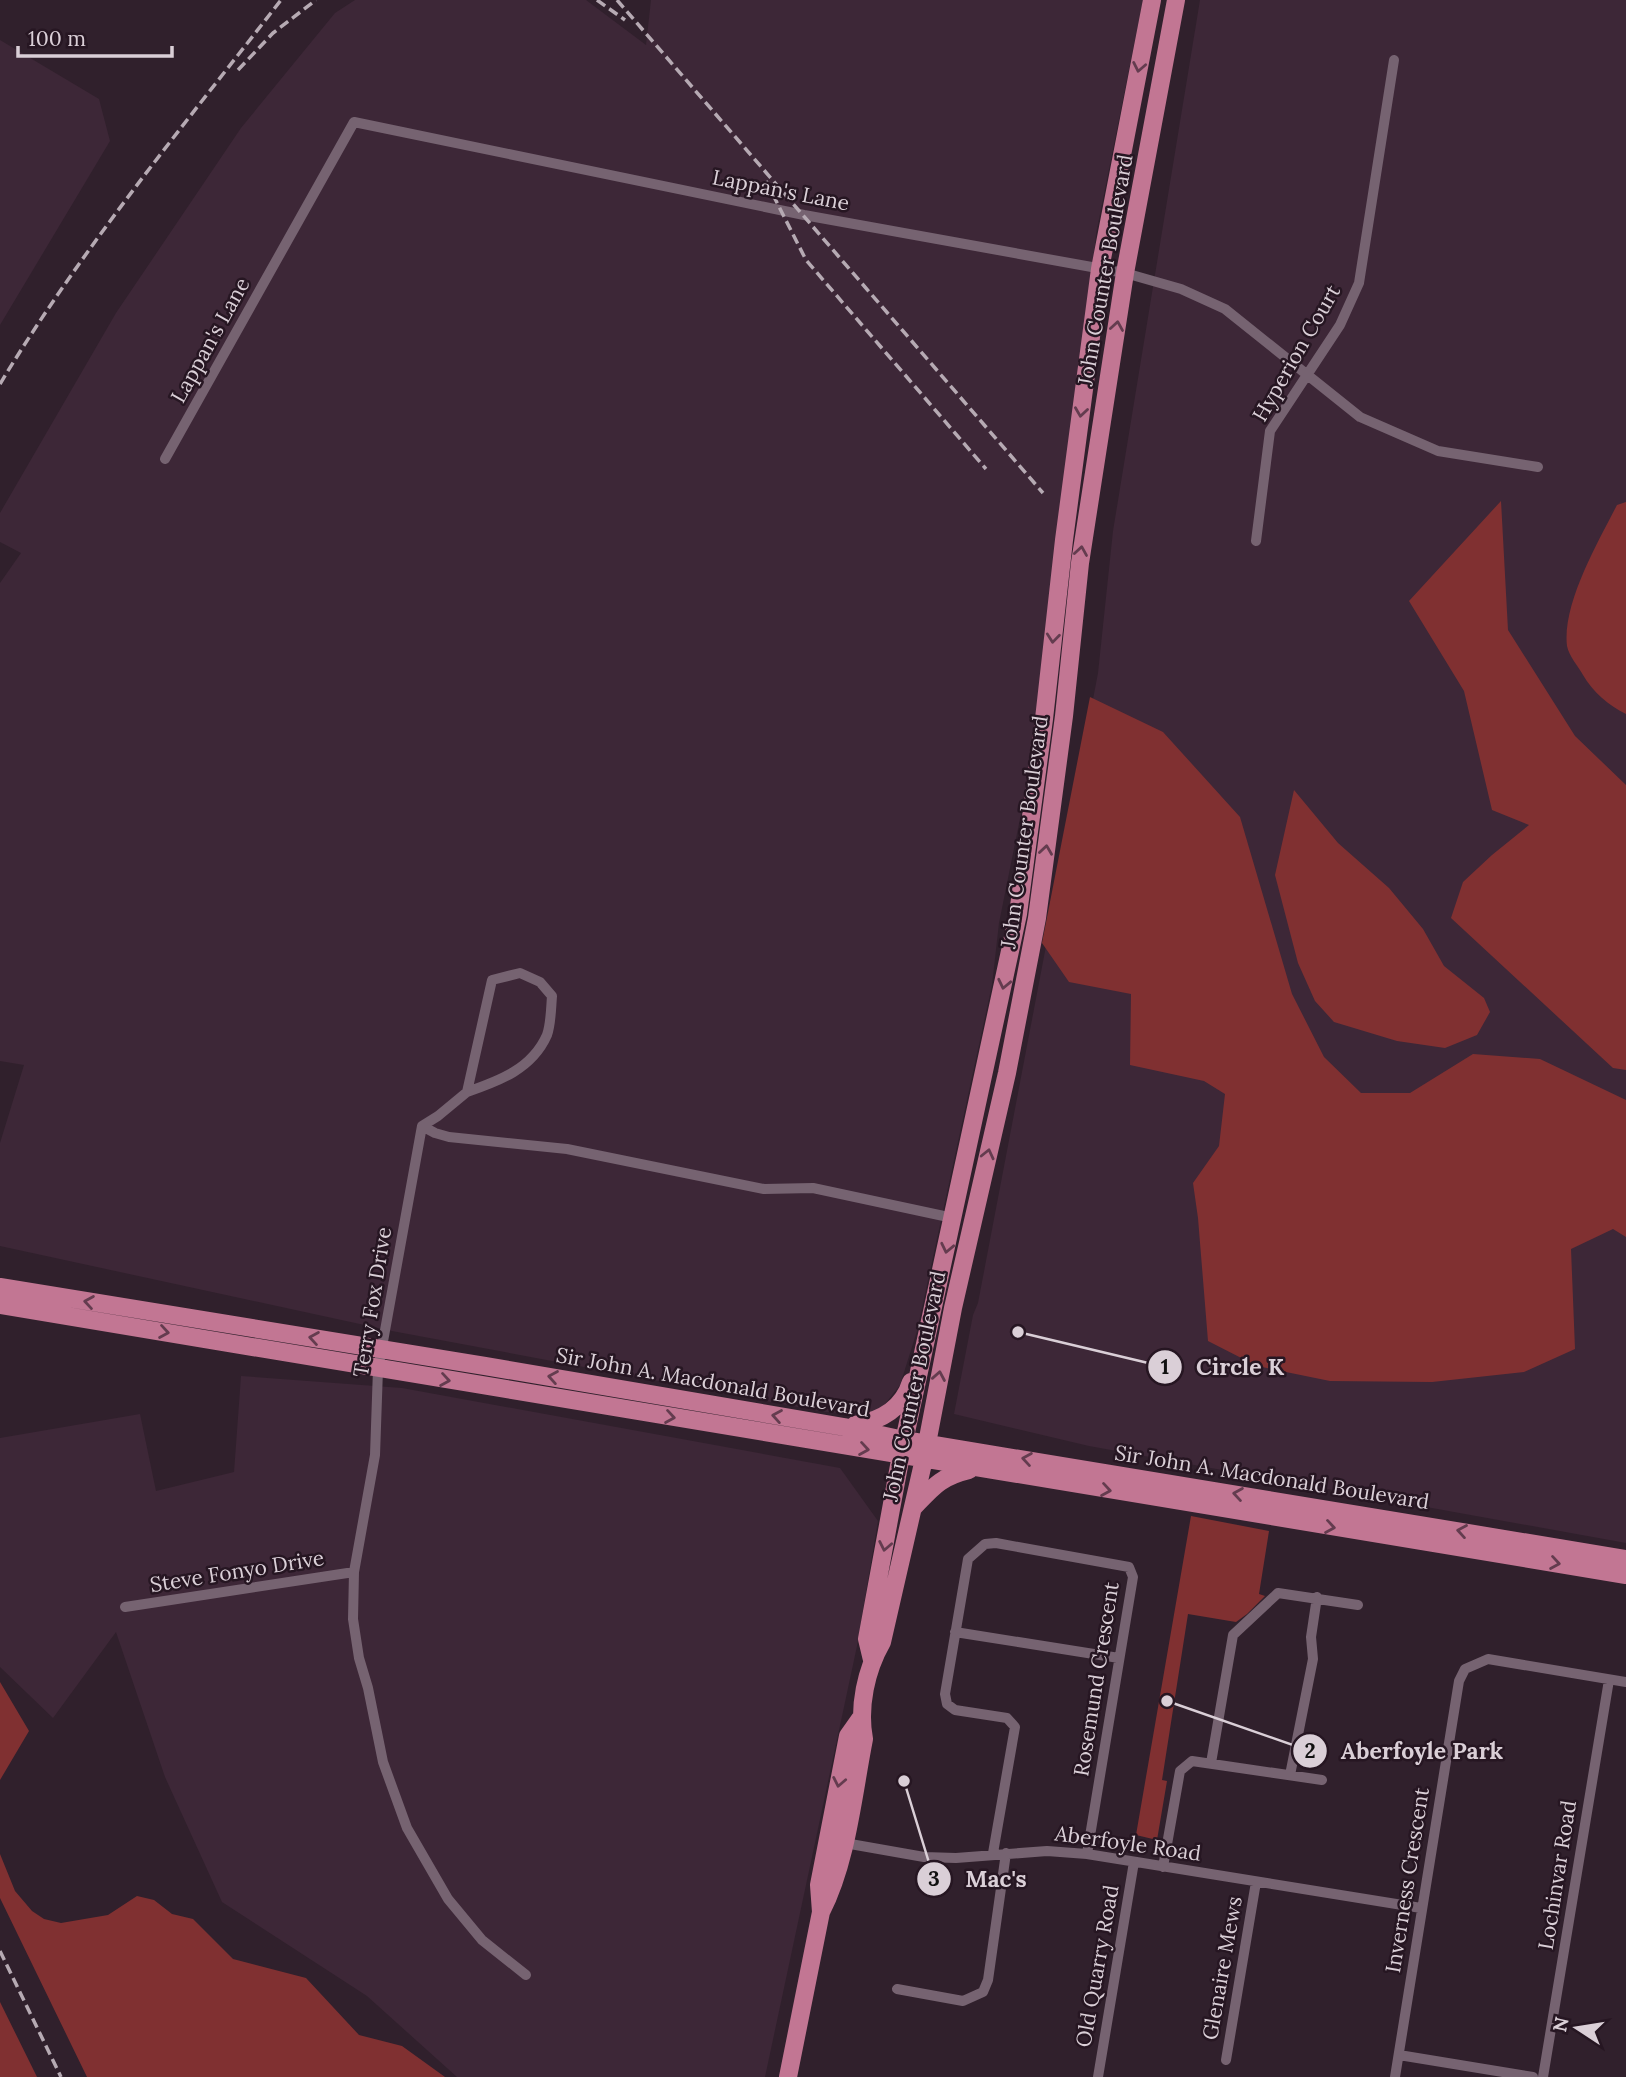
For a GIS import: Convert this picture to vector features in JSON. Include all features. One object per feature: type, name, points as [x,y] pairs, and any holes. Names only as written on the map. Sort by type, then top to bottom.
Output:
[{"type":"main road","name":"John Counter Boulevard","points":[[872,1660],[867,1639],[903,1447],[1018,914],[1100,269],[1152,0]]},
{"type":"main road","name":"John Counter Boulevard","points":[[788,2077],[821,1913],[833,1889],[836,1841],[864,1739],[860,1719],[872,1660],[882,1642],[925,1451],[953,1307],[1007,1073],[1037,918],[1064,716],[1080,563],[1125,273],[1176,0]]},
{"type":"main road","name":"Sir John A. Macdonald Boulevard","points":[[0,1287],[844,1427],[903,1447]]},
{"type":"main road","name":"Sir John A. Macdonald Boulevard","points":[[0,1305],[378,1369],[1626,1559]]},
{"type":"main road","points":[[844,1427],[872,1423],[891,1413],[908,1392],[928,1340]]},
{"type":"main road","name":"Sir John A. Macdonald Boulevard","points":[[925,1451],[976,1468],[1626,1575]]},
{"type":"main road","points":[[910,1511],[937,1482],[950,1474],[976,1468]]},
{"type":"street","name":"Hyperion Court","points":[[1256,541],[1270,431],[1340,325],[1359,283],[1394,60]]},
{"type":"street","name":"Lappan's Lane","points":[[165,459],[354,122],[804,215],[1125,273],[1181,289],[1225,309],[1360,417],[1438,451],[1538,467]]},
{"type":"street","points":[[467,1092],[492,980],[520,972],[540,982],[552,996],[547,1034],[529,1062],[500,1080],[467,1092],[422,1126],[449,1137],[567,1149],[764,1189],[813,1188],[953,1218]]},
{"type":"street","name":"Terry Fox Drive","points":[[422,1126],[378,1369],[375,1455],[354,1572],[354,1619],[359,1658],[383,1762],[407,1828],[447,1899],[482,1940],[526,1975]]},
{"type":"street","name":"Rosemund Crescent","points":[[993,1853],[1015,1727],[1007,1718],[955,1710],[947,1704],[944,1694],[968,1559],[985,1544],[996,1543],[1129,1567],[1133,1577],[1087,1854]]},
{"type":"street","name":"Steve Fonyo Drive","points":[[125,1607],[354,1572]]},
{"type":"street","points":[[1211,1763],[1233,1635],[1278,1593],[1358,1605]]},
{"type":"street","points":[[1290,1775],[1312,1659],[1311,1637],[1317,1597]]},
{"type":"street","points":[[955,1632],[1119,1658]]},
{"type":"street","name":"Inverness Crescent","points":[[1395,2077],[1459,1681],[1465,1669],[1488,1659],[1626,1682]]},
{"type":"street","name":"Lochinvar Road","points":[[1543,2077],[1609,1680]]},
{"type":"street","points":[[1163,1867],[1180,1771],[1192,1761],[1322,1780]]},
{"type":"street","name":"Aberfoyle Road","points":[[836,1841],[924,1857],[956,1858],[1047,1850],[1087,1854],[1421,1908]]},
{"type":"street","points":[[897,1989],[963,2001],[983,1992],[988,1980],[1006,1853]]},
{"type":"street","name":"Old Quarry Road","points":[[1098,2077],[1134,1862]]},
{"type":"street","name":"Glenaire Mews","points":[[1226,2060],[1256,1882]]},
{"type":"street","points":[[1399,2055],[1532,2077]]},
{"type":"shaded area","points":[[355,0],[586,0],[646,45],[651,0],[1143,0],[1096,234],[1061,615],[999,923],[992,985],[917,1331],[900,1385],[881,1409],[858,1415],[819,1411],[392,1331],[0,1246],[0,1143],[24,1065],[0,1061],[0,583],[21,553],[0,542],[0,513],[116,313],[241,128],[335,13]]},
{"type":"shaded area","points":[[1200,0],[1626,0],[1626,1543],[1089,1446],[954,1414],[973,1315],[978,1303],[1098,673],[1113,531]]},
{"type":"shaded area","points":[[0,40],[99,99],[110,141],[0,325]]},
{"type":"shaded area","points":[[1501,501],[1508,630],[1575,736],[1626,785],[1626,1070],[1613,1068],[1451,918],[1463,882],[1529,825],[1492,810],[1464,691],[1409,601]]},
{"type":"shaded area","points":[[1626,502],[1626,714],[1591,687],[1568,650],[1567,629],[1570,611],[1583,574],[1617,505]]},
{"type":"shaded area","points":[[1090,697],[1163,732],[1240,817],[1292,994],[1324,1057],[1361,1093],[1410,1093],[1473,1054],[1540,1059],[1626,1100],[1626,1237],[1613,1229],[1571,1249],[1575,1349],[1524,1372],[1432,1382],[1330,1381],[1257,1366],[1208,1341],[1193,1183],[1219,1146],[1225,1094],[1204,1081],[1130,1065],[1131,994],[1069,982],[1042,943]]},
{"type":"shaded area","points":[[1294,790],[1338,843],[1389,888],[1423,929],[1444,966],[1484,998],[1490,1012],[1477,1035],[1445,1048],[1397,1041],[1334,1022],[1315,1001],[1298,963],[1275,875]]},
{"type":"shaded area","points":[[241,1376],[402,1388],[840,1468],[878,1521],[857,1646],[765,2077],[457,2077],[367,1996],[222,1902],[165,1777],[116,1632],[53,1718],[0,1667],[0,1438],[140,1414],[156,1491],[234,1472]]},
{"type":"shaded area","points":[[1191,1516],[1269,1531],[1259,1594],[1265,1596],[1236,1622],[1188,1614],[1162,1780],[1167,1781],[1157,1840],[1136,1835]]},
{"type":"shaded area","points":[[0,1682],[29,1731],[0,1780]]},
{"type":"shaded area","points":[[0,1854],[15,1891],[32,1911],[44,1919],[61,1923],[108,1915],[137,1896],[154,1900],[172,1914],[193,1919],[233,1959],[306,1978],[359,2035],[402,2046],[445,2077],[87,2077],[0,1898]]},
{"type":"shaded area","points":[[0,2002],[37,2077],[0,2077]]},
{"type":"railway","points":[[0,384],[99,236],[281,0]]},
{"type":"railway","points":[[238,70],[273,33],[316,0]]},
{"type":"railway","points":[[597,0],[625,20]]},
{"type":"railway","points":[[617,0],[1043,493]]},
{"type":"railway","points":[[766,181],[806,260],[986,469]]},
{"type":"railway","points":[[0,1951],[61,2077]]},
{"type":"place","name":"Circle K","points":[[1018,1332]]},
{"type":"place","name":"Aberfoyle Park","points":[[1167,1701]]},
{"type":"place","name":"Mac's","points":[[904,1781]]}]
